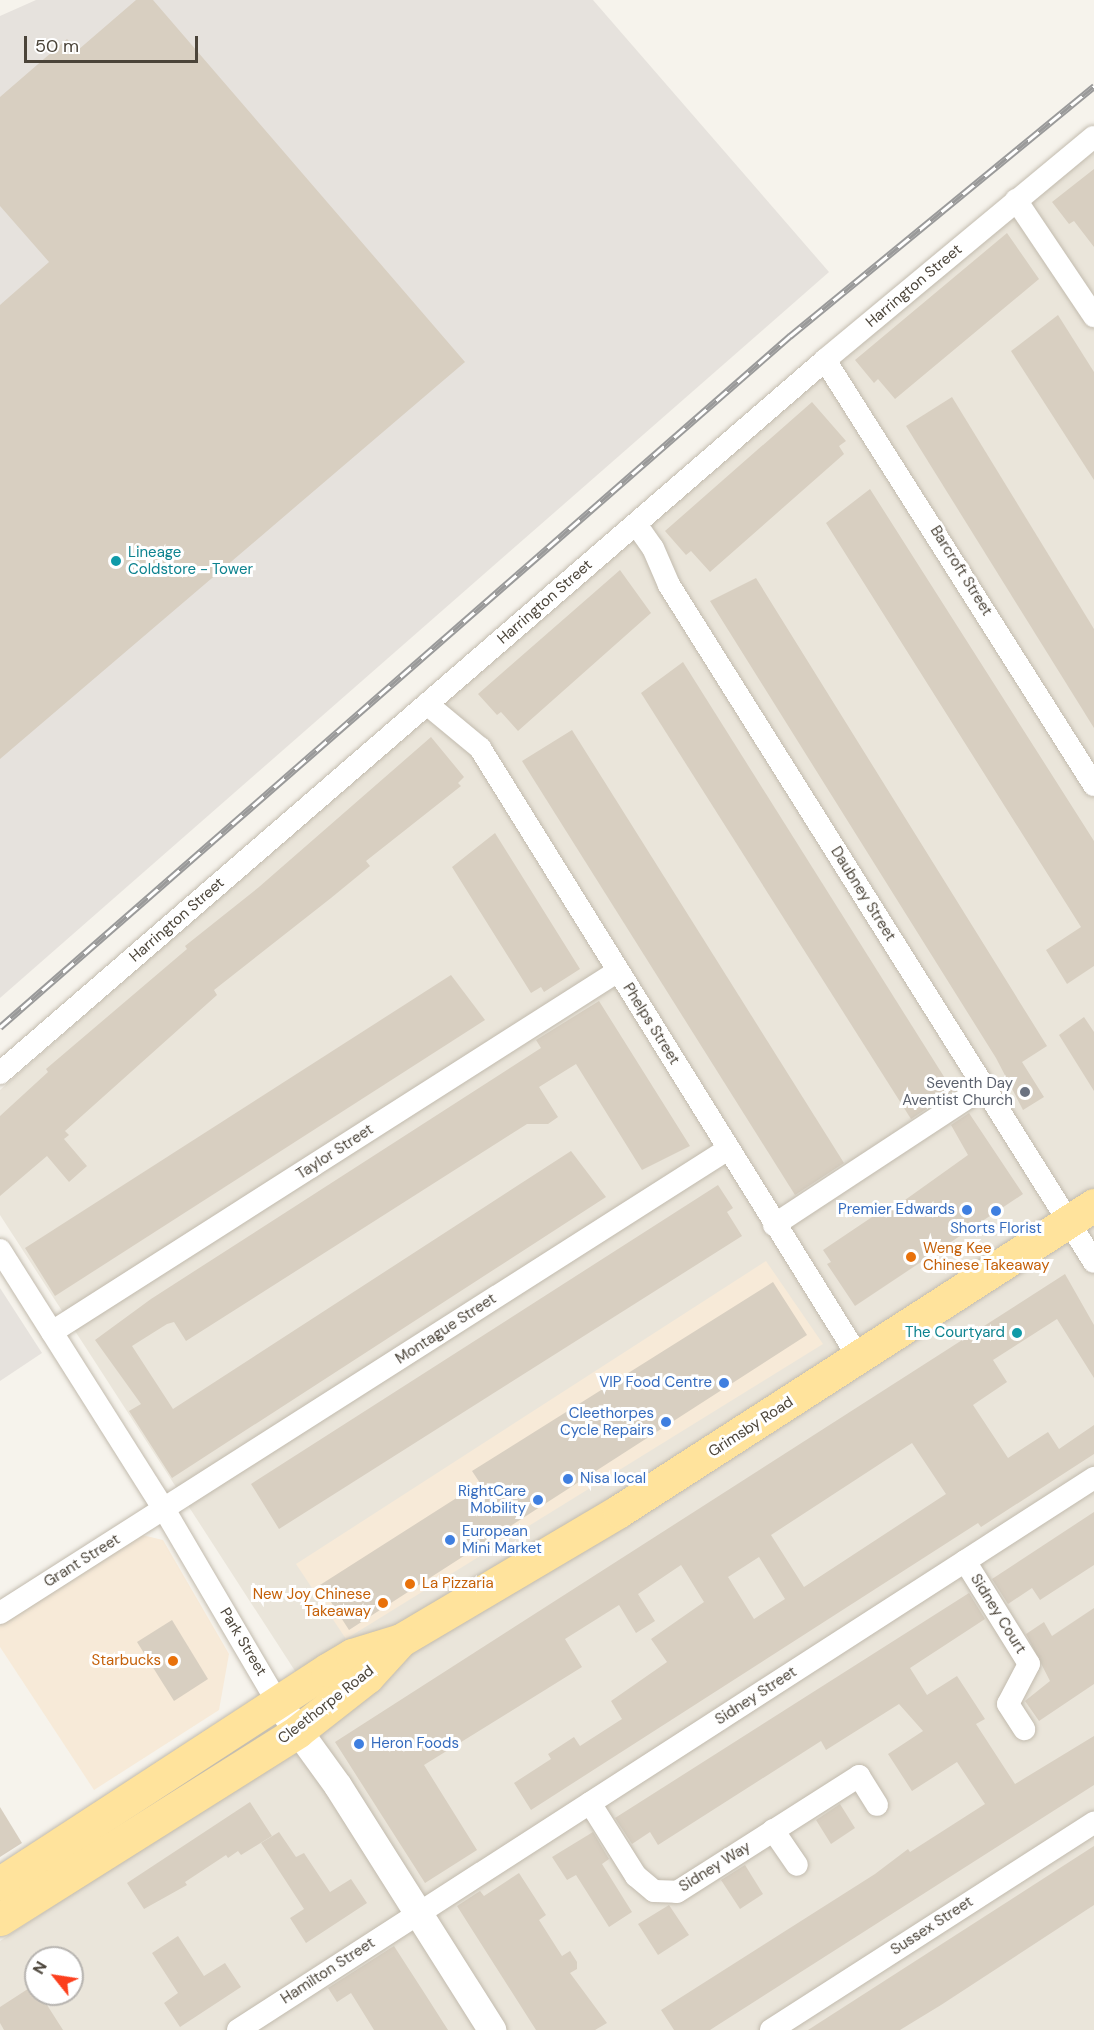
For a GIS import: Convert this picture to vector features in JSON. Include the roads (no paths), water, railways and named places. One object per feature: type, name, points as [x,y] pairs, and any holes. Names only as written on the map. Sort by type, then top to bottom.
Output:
[{"type":"main road","name":"Grimsby Road","points":[[401,1640],[619,1511],[1081,1213]]},
{"type":"main road","name":"Cleethorpe Road","points":[[0,1883],[352,1655],[401,1640]]},
{"type":"main road","name":"Cleethorpe Road","points":[[0,1918],[298,1731],[367,1677],[401,1640]]},
{"type":"street","name":"Harrington Street","points":[[0,1073],[825,360],[1094,137]]},
{"type":"street","points":[[1016,200],[1094,316]]},
{"type":"street","name":"Barcroft Street","points":[[825,360],[1094,785]]},
{"type":"street","name":"Daubney Street","points":[[636,524],[653,548],[669,585],[984,1087],[1081,1213],[1094,1262]]},
{"type":"street","name":"Phelps Street","points":[[427,704],[480,748],[774,1225],[859,1358]]},
{"type":"street","name":"Taylor Street","points":[[52,1332],[618,971]]},
{"type":"street","points":[[774,1225],[984,1087]]},
{"type":"street","name":"Montague Street","points":[[164,1509],[728,1149]]},
{"type":"street","name":"Park Street","points":[[0,1250],[164,1509],[279,1703],[338,1786],[492,2030]]},
{"type":"street","name":"Sidney Street","points":[[418,1913],[1094,1478]]},
{"type":"street","name":"Grant Street","points":[[0,1613],[164,1509]]},
{"type":"street","name":"Sidney Court","points":[[965,1562],[1029,1664],[1008,1704],[1024,1729]]},
{"type":"street","name":"Sidney Way","points":[[590,1803],[636,1876],[654,1891],[677,1892],[859,1776],[878,1805]]},
{"type":"street","name":"Sussex Street","points":[[771,2030],[1094,1823]]},
{"type":"street","points":[[773,1830],[797,1865]]},
{"type":"street","name":"Hamilton Street","points":[[238,2030],[418,1913]]},
{"type":"railway","points":[[0,1027],[790,336],[1094,86]]},
{"type":"place","name":"Lineage Coldstore - Tower","points":[[116,561]]},
{"type":"place","name":"Seventh Day Aventist Church","points":[[1025,1092]]},
{"type":"place","name":"Premier Edwards","points":[[967,1210]]},
{"type":"place","name":"Shorts Florist","points":[[996,1211]]},
{"type":"place","name":"Weng Kee Chinese Takeaway","points":[[911,1257]]},
{"type":"place","name":"The Courtyard","points":[[1017,1333]]},
{"type":"place","name":"VIP Food Centre","points":[[724,1383]]},
{"type":"place","name":"Cleethorpes Cycle Repairs","points":[[666,1422]]},
{"type":"place","name":"Nisa local","points":[[568,1479]]},
{"type":"place","name":"RightCare Mobility","points":[[538,1500]]},
{"type":"place","name":"European Mini Market","points":[[450,1540]]},
{"type":"place","name":"La Pizzaria","points":[[410,1584]]},
{"type":"place","name":"New Joy Chinese Takeaway","points":[[383,1603]]},
{"type":"place","name":"Starbucks","points":[[173,1661]]},
{"type":"place","name":"Heron Foods","points":[[359,1744]]}]
